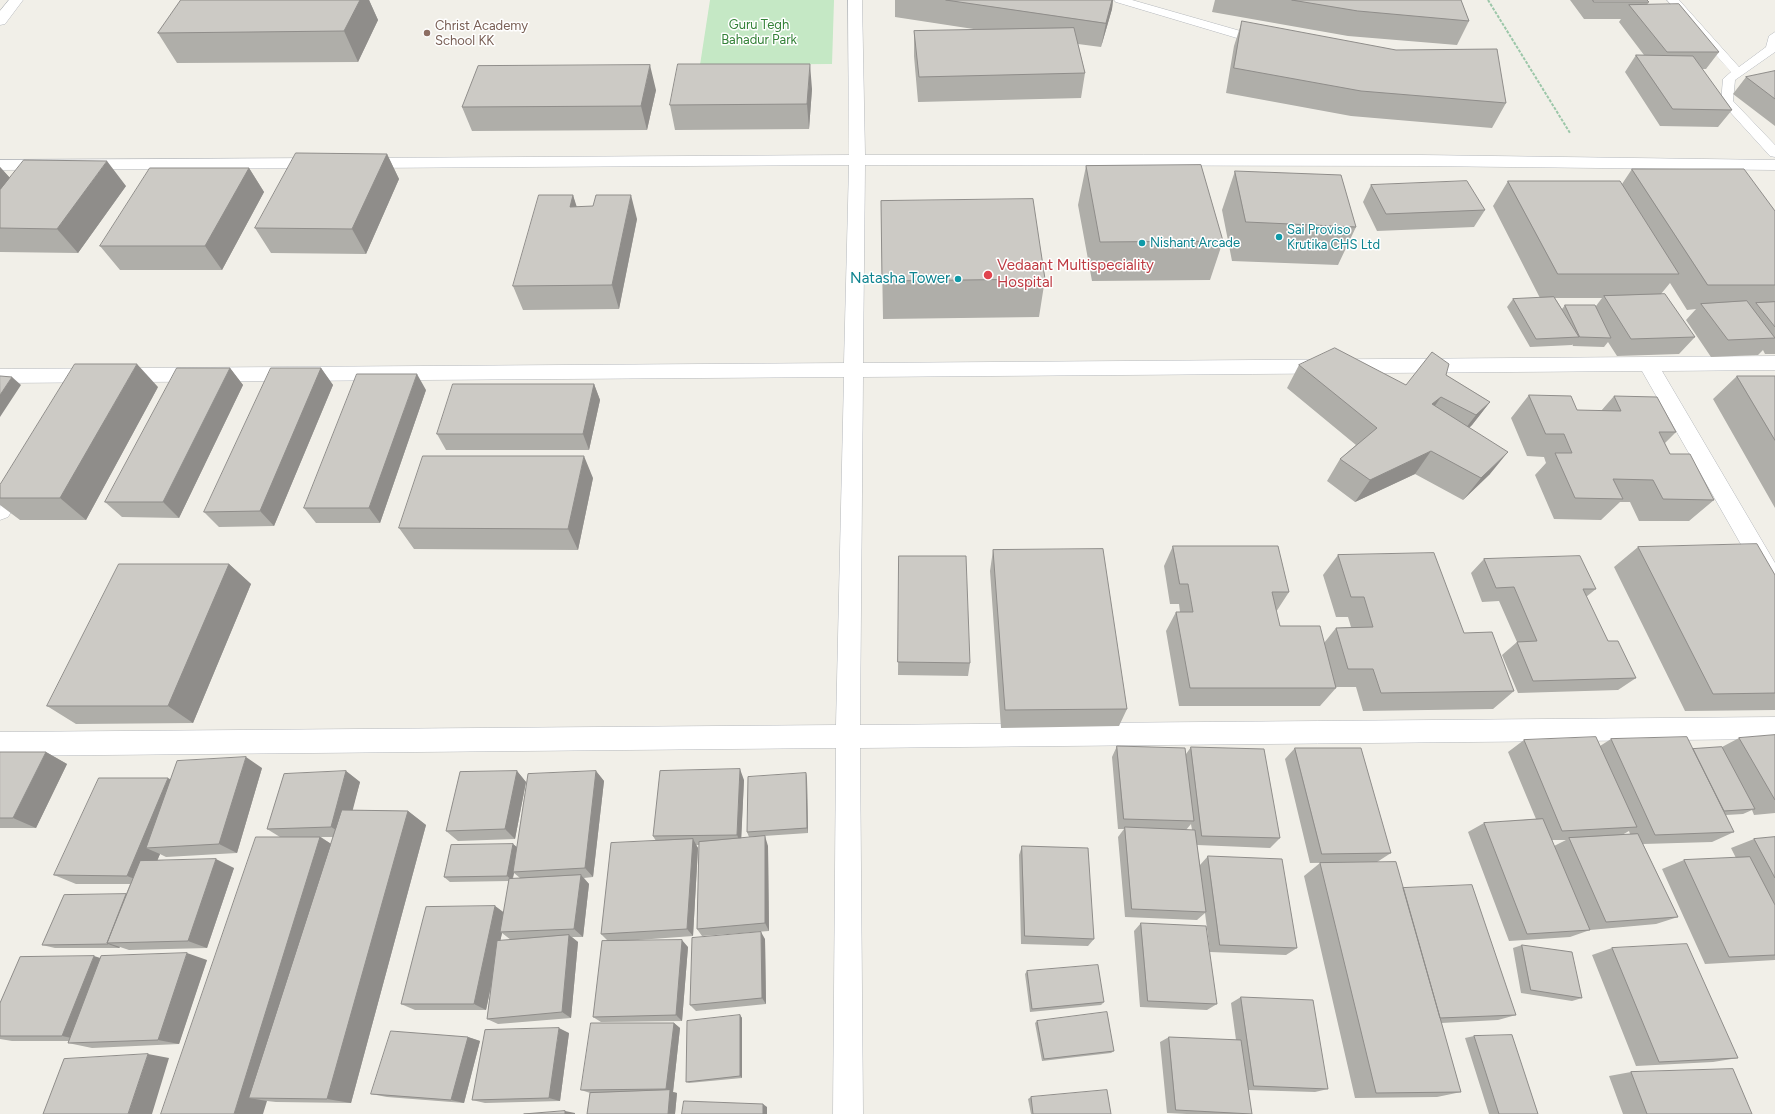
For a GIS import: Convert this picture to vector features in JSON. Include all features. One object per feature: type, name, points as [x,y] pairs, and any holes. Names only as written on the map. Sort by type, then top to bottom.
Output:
[{"type":"street","points":[[0,21],[16,0]]},
{"type":"street","points":[[848,1114],[848,736],[857,160],[855,0]]},
{"type":"street","points":[[0,165],[857,160],[1588,162],[1716,170],[1775,165]]},
{"type":"street","points":[[0,376],[1775,363]]},
{"type":"street","points":[[1648,364],[1775,583]]},
{"type":"street","points":[[75,395],[88,376]]},
{"type":"street","points":[[0,511],[29,466]]},
{"type":"street","points":[[0,744],[1775,728]]},
{"type":"lane","points":[[1120,0],[1270,44]]},
{"type":"lane","points":[[1673,0],[1738,73]]},
{"type":"lane","points":[[1775,36],[1772,49],[1729,79],[1727,102],[1775,152]]},
{"type":"path","points":[[1488,0],[1588,162]]},
{"type":"green space","name":"Guru Tegh Bahadur Park","points":[[710,0],[834,0],[832,64],[700,65]]},
{"type":"building","points":[[181,0],[360,0],[344,31],[158,33]]},
{"type":"building","points":[[946,0],[1112,0],[1106,23]]},
{"type":"building","points":[[1292,0],[1461,0],[1469,21],[1358,11]]},
{"type":"building","points":[[1593,0],[1647,0],[1649,2],[1594,2]]},
{"type":"building","points":[[1679,4],[1719,52],[1667,52],[1629,5]]},
{"type":"building","points":[[1242,21],[1396,50],[1497,49],[1506,103],[1361,91],[1234,68]]},
{"type":"building","points":[[1074,28],[1085,73],[919,77],[914,31]]},
{"type":"building","points":[[1636,55],[1693,56],[1732,110],[1673,109]]},
{"type":"building","points":[[678,64],[810,64],[807,104],[670,105]]},
{"type":"building","points":[[650,65],[641,106],[462,107],[478,66]]},
{"type":"building","points":[[1775,71],[1775,99],[1746,77]]},
{"type":"building","points":[[296,153],[387,154],[352,229],[255,228]]},
{"type":"building","points":[[24,160],[107,161],[57,229],[0,228],[0,190]]},
{"type":"building","points":[[1201,165],[1223,241],[1100,242],[1086,166]]},
{"type":"building","points":[[150,168],[249,168],[205,246],[100,246]]},
{"type":"building","points":[[1632,169],[1744,169],[1775,211],[1775,285],[1708,285]]},
{"type":"building","points":[[1235,171],[1341,175],[1356,227],[1246,222]]},
{"type":"building","points":[[1467,181],[1485,210],[1386,214],[1371,185]]},
{"type":"building","points":[[1508,181],[1620,181],[1679,274],[1558,274]]},
{"type":"building","points":[[539,195],[573,195],[570,207],[593,206],[596,195],[631,195],[612,285],[513,286]]},
{"type":"building","points":[[1033,199],[1045,279],[882,281],[881,201]]},
{"type":"building","points":[[1665,294],[1695,337],[1631,339],[1604,296]]},
{"type":"building","points":[[1554,297],[1579,337],[1536,339],[1513,299]]},
{"type":"building","points":[[1747,301],[1775,338],[1728,340],[1701,304]]},
{"type":"building","points":[[1775,302],[1775,327],[1756,303]]},
{"type":"building","points":[[1565,305],[1595,305],[1611,338],[1580,337]]},
{"type":"building","points":[[1335,348],[1406,385],[1432,352],[1449,364],[1446,375],[1490,402],[1476,415],[1441,397],[1432,404],[1508,452],[1481,478],[1431,451],[1370,480],[1340,459],[1377,428],[1299,365]]},
{"type":"building","points":[[75,364],[137,364],[60,498],[0,498],[0,485]]},
{"type":"building","points":[[177,368],[230,368],[163,502],[105,502]]},
{"type":"building","points":[[271,368],[321,368],[260,511],[204,512]]},
{"type":"building","points":[[357,374],[417,374],[369,508],[304,508]]},
{"type":"building","points":[[0,376],[12,377],[0,395]]},
{"type":"building","points":[[1737,376],[1775,376],[1775,440]]},
{"type":"building","points":[[453,384],[594,384],[583,434],[437,434]]},
{"type":"building","points":[[1529,395],[1571,396],[1577,410],[1621,411],[1614,396],[1657,397],[1676,432],[1659,432],[1670,454],[1690,454],[1714,500],[1663,499],[1653,480],[1613,479],[1623,499],[1575,498],[1555,453],[1572,453],[1564,434],[1546,434]]},
{"type":"building","points":[[423,456],[584,456],[568,529],[399,528]]},
{"type":"building","points":[[1757,544],[1775,575],[1775,693],[1713,694],[1638,547]]},
{"type":"building","points":[[1173,546],[1278,546],[1289,592],[1272,592],[1280,626],[1320,626],[1336,688],[1190,688],[1176,612],[1193,612],[1188,584],[1180,584]]},
{"type":"building","points":[[1103,549],[1127,709],[1005,710],[993,550]]},
{"type":"building","points":[[1434,553],[1464,633],[1492,632],[1514,691],[1381,693],[1373,669],[1348,669],[1336,628],[1373,627],[1364,597],[1351,597],[1338,555]]},
{"type":"building","points":[[899,556],[966,556],[970,663],[898,662]]},
{"type":"building","points":[[1580,556],[1596,589],[1583,589],[1608,641],[1618,641],[1636,678],[1533,681],[1517,642],[1537,641],[1514,587],[1496,588],[1484,559]]},
{"type":"building","points":[[119,564],[229,564],[168,706],[47,706]]},
{"type":"building","points":[[1775,735],[1775,800],[1739,738]]},
{"type":"building","points":[[1596,737],[1637,827],[1562,831],[1524,740]]},
{"type":"building","points":[[1687,737],[1734,832],[1655,835],[1611,739]]},
{"type":"building","points":[[1117,746],[1185,748],[1194,821],[1124,819]]},
{"type":"building","points":[[1191,747],[1264,749],[1280,838],[1202,836]]},
{"type":"building","points":[[1722,747],[1755,809],[1724,811],[1693,749]]},
{"type":"building","points":[[1295,748],[1361,748],[1391,853],[1322,854]]},
{"type":"building","points":[[0,752],[46,752],[13,818],[0,818]]},
{"type":"building","points":[[246,757],[219,844],[146,848],[177,761]]},
{"type":"building","points":[[740,769],[737,835],[653,836],[660,771]]},
{"type":"building","points":[[346,771],[331,827],[267,829],[284,774]]},
{"type":"building","points":[[517,771],[505,829],[446,831],[460,772]]},
{"type":"building","points":[[596,771],[585,868],[513,872],[528,774]]},
{"type":"building","points":[[806,773],[807,828],[747,832],[748,777]]},
{"type":"building","points":[[99,778],[168,778],[127,876],[54,875]]},
{"type":"building","points":[[342,810],[408,811],[327,1099],[249,1098]]},
{"type":"building","points":[[1543,819],[1590,930],[1527,934],[1484,823]]},
{"type":"building","points":[[1125,827],[1195,830],[1206,912],[1132,909]]},
{"type":"building","points":[[1638,834],[1678,917],[1606,922],[1569,838]]},
{"type":"building","points":[[765,836],[765,923],[697,929],[699,842]]},
{"type":"building","points":[[256,837],[320,837],[234,1114],[161,1114]]},
{"type":"building","points":[[1775,837],[1775,878],[1754,839]]},
{"type":"building","points":[[693,839],[687,929],[601,934],[611,843]]},
{"type":"building","points":[[513,844],[507,876],[444,877],[451,845]]},
{"type":"building","points":[[1022,846],[1088,848],[1094,939],[1025,936]]},
{"type":"building","points":[[1208,856],[1282,859],[1297,948],[1220,945]]},
{"type":"building","points":[[1750,857],[1775,905],[1775,955],[1729,957],[1684,860]]},
{"type":"building","points":[[216,859],[188,941],[107,943],[140,861]]},
{"type":"building","points":[[1396,862],[1461,1092],[1376,1093],[1320,863]]},
{"type":"building","points":[[581,875],[574,929],[500,932],[509,879]]},
{"type":"building","points":[[1472,885],[1516,1015],[1440,1018],[1403,888]]},
{"type":"building","points":[[126,894],[107,943],[108,944],[42,945],[64,895]]},
{"type":"building","points":[[495,906],[474,1004],[401,1004],[426,907]]},
{"type":"building","points":[[1141,923],[1206,926],[1217,1004],[1148,1001]]},
{"type":"building","points":[[761,932],[762,998],[690,1005],[692,938]]},
{"type":"building","points":[[569,935],[562,1012],[487,1019],[497,941]]},
{"type":"building","points":[[682,940],[676,1015],[593,1017],[602,941]]},
{"type":"building","points":[[1687,944],[1738,1058],[1659,1062],[1612,948]]},
{"type":"building","points":[[1522,945],[1572,952],[1582,998],[1531,990]]},
{"type":"building","points":[[187,953],[158,1040],[68,1043],[101,956]]},
{"type":"building","points":[[94,956],[62,1036],[0,1036],[0,1003],[20,957]]},
{"type":"building","points":[[1098,965],[1104,1002],[1032,1009],[1027,971]]},
{"type":"building","points":[[1241,997],[1313,1000],[1328,1089],[1254,1086]]},
{"type":"building","points":[[1107,1012],[1114,1051],[1044,1059],[1037,1021]]},
{"type":"building","points":[[740,1015],[740,1076],[686,1082],[687,1021]]},
{"type":"building","points":[[591,1023],[674,1023],[666,1089],[581,1090]]},
{"type":"building","points":[[559,1028],[549,1098],[472,1100],[485,1030]]},
{"type":"building","points":[[391,1031],[468,1037],[451,1100],[371,1094]]},
{"type":"building","points":[[1512,1035],[1538,1114],[1499,1114],[1474,1036]]},
{"type":"building","points":[[1169,1037],[1241,1040],[1252,1114],[1176,1110]]},
{"type":"building","points":[[148,1054],[128,1114],[43,1114],[64,1059]]},
{"type":"building","points":[[1733,1069],[1752,1114],[1647,1114],[1631,1072]]},
{"type":"building","points":[[670,1090],[668,1114],[587,1114],[590,1093]]},
{"type":"building","points":[[1107,1090],[1111,1114],[1033,1114],[1031,1097]]},
{"type":"building","points":[[684,1101],[763,1104],[763,1114],[682,1114]]},
{"type":"building","points":[[565,1111],[565,1114],[524,1114]]},
{"type":"place","name":"Christ Academy School KK","points":[[427,33]]},
{"type":"place","name":"Sai Proviso Krutika CHS Ltd","points":[[1279,237]]},
{"type":"place","name":"Nishant Arcade","points":[[1142,243]]},
{"type":"place","name":"Vedaant Multispeciality Hospital","points":[[988,275]]},
{"type":"place","name":"Natasha Tower","points":[[958,279]]}]
